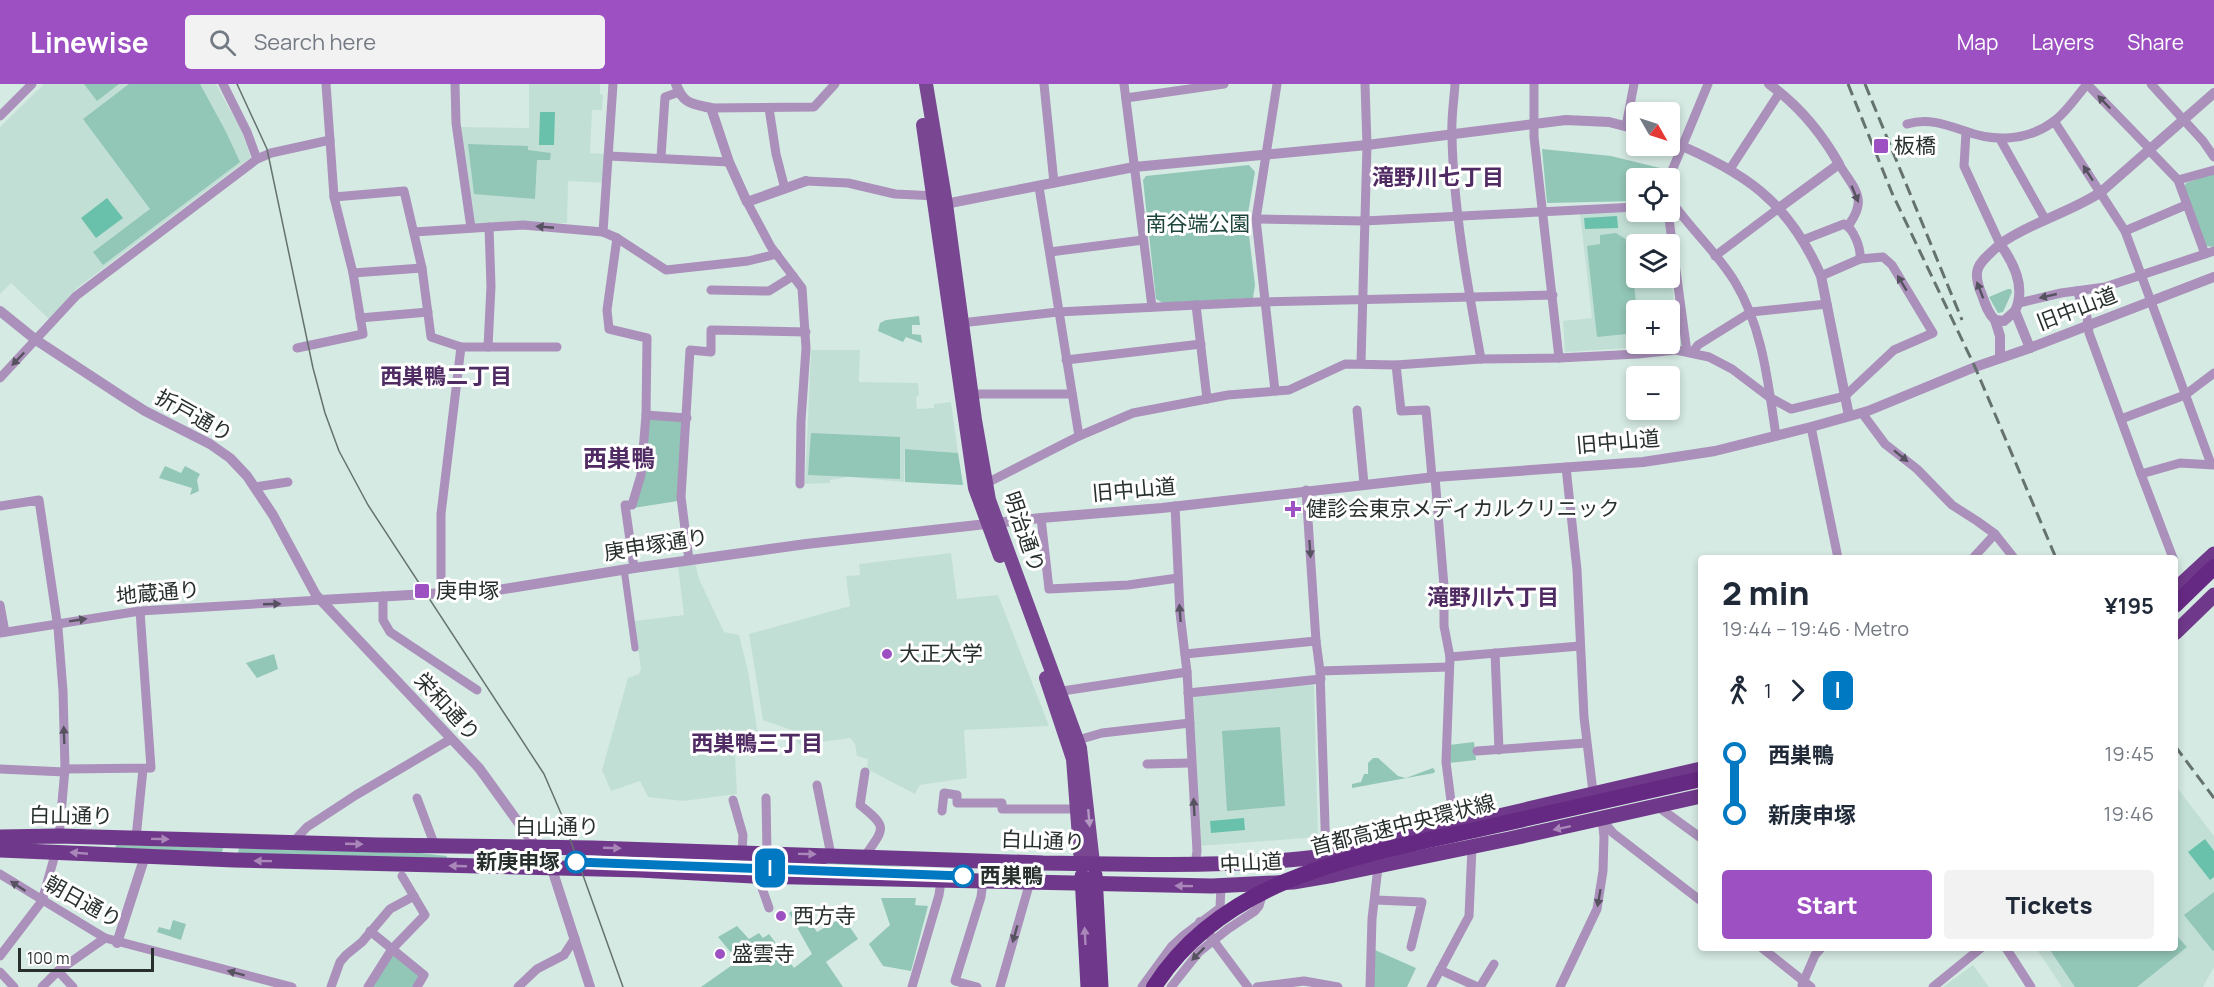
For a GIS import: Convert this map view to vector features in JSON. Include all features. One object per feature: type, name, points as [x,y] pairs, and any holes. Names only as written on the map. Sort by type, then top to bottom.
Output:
[{"type":"highway","points":[[2178,587],[2214,554]]},
{"type":"highway","points":[[2178,601],[2214,566]]},
{"type":"highway","points":[[2178,616],[2214,582]]},
{"type":"highway","points":[[2178,630],[2211,598]]},
{"type":"highway","name":"中山道","points":[[1113,862],[1196,865],[1269,862],[1326,856],[1593,792],[1698,770]]},
{"type":"highway","name":"首都高速中央環状線","points":[[1155,987],[1190,946],[1215,924],[1266,893],[1311,874],[1352,861],[1698,781]]},
{"type":"highway","name":"中山道","points":[[1089,884],[1221,886],[1312,879],[1472,847],[1698,797]]},
{"type":"highway","name":"白山通り","points":[[0,837],[59,836],[1113,862]]},
{"type":"highway","name":"白山通り","points":[[0,850],[753,876],[1089,884]]},
{"type":"highway","points":[[657,850],[700,861],[726,863],[733,874]]},
{"type":"highway","points":[[766,853],[782,866],[814,867],[845,878]]},
{"type":"highway","name":"明治通り","points":[[1088,863],[1088,987]]},
{"type":"highway","name":"明治通り","points":[[1089,884],[1101,987]]},
{"type":"main road","name":"明治通り","points":[[917,84],[961,323],[992,523]]},
{"type":"main road","name":"明治通り","points":[[926,84],[975,488],[992,523],[1056,692],[1078,740],[1087,795],[1088,863]]},
{"type":"main road","name":"明治通り","points":[[1056,692],[1073,759],[1088,863]]},
{"type":"street","points":[[0,116],[32,84]]},
{"type":"street","points":[[223,84],[247,132],[257,159]]},
{"type":"street","points":[[297,348],[363,334],[353,273],[334,197],[326,84]]},
{"type":"street","points":[[455,84],[456,123],[471,228]]},
{"type":"street","points":[[603,232],[613,84]]},
{"type":"street","points":[[661,157],[665,97],[677,88],[682,98],[690,103],[711,108],[814,107],[835,84]]},
{"type":"street","points":[[1044,84],[1054,183]]},
{"type":"street","points":[[1124,84],[1152,307]]},
{"type":"street","points":[[1126,98],[1224,84]]},
{"type":"street","points":[[1275,391],[1256,219],[1277,84]]},
{"type":"street","points":[[1361,363],[1367,145],[1365,84]]},
{"type":"street","points":[[1455,84],[1452,134],[1458,214],[1469,297],[1481,359]]},
{"type":"street","points":[[1534,84],[1533,124],[1559,358]]},
{"type":"street","points":[[1633,102],[1634,84]]},
{"type":"street","points":[[1673,168],[1708,84]]},
{"type":"street","points":[[1769,84],[1798,108],[1826,141],[1839,164],[1859,200],[1859,208],[1848,226]]},
{"type":"street","points":[[1907,124],[1938,122],[1985,138],[2000,139],[2032,134],[2054,122],[2087,84],[2178,180],[2186,205],[2210,252],[2104,286],[2017,307]]},
{"type":"street","points":[[2151,84],[2203,141],[2214,157]]},
{"type":"street","points":[[1730,169],[1780,92]]},
{"type":"street","points":[[2000,358],[2000,336],[1975,277],[1980,262],[2000,244],[2020,231],[2090,200],[2214,93]]},
{"type":"street","points":[[711,108],[729,162],[747,202],[777,254],[802,288],[806,332],[800,484]]},
{"type":"street","points":[[769,108],[776,154],[785,189]]},
{"type":"street","points":[[747,202],[806,181],[848,183],[939,201],[1039,186],[1134,167],[1367,145],[1566,120],[1589,120],[1626,126]]},
{"type":"street","points":[[2054,122],[2125,231],[2213,465],[2180,463],[2141,474]]},
{"type":"street","points":[[1966,132],[1964,166],[2009,259],[2021,292],[2017,307],[2004,321],[1995,320]]},
{"type":"street","points":[[2000,139],[2045,219]]},
{"type":"street","points":[[0,378],[76,296],[257,159],[270,153],[330,140]]},
{"type":"street","points":[[1682,147],[1730,169],[1752,184],[1779,208],[1803,240],[1821,276],[1849,416]]},
{"type":"street","points":[[609,156],[729,162]]},
{"type":"street","points":[[1715,256],[1839,164]]},
{"type":"street","points":[[2178,180],[2214,170]]},
{"type":"street","points":[[1039,186],[1080,436]]},
{"type":"street","points":[[334,197],[404,191],[422,267],[431,337],[460,347],[557,347]]},
{"type":"street","points":[[2125,231],[2186,205]]},
{"type":"street","points":[[1256,219],[1364,221],[1458,214],[1626,207]]},
{"type":"street","points":[[1680,214],[1734,281],[1751,312],[1763,355],[1776,436]]},
{"type":"street","points":[[1669,222],[1689,352]]},
{"type":"street","points":[[1803,240],[1840,224],[1848,226]]},
{"type":"street","points":[[414,232],[523,225],[603,232],[666,270],[748,261],[777,254]]},
{"type":"street","points":[[1848,226],[1861,253],[1860,259]]},
{"type":"street","points":[[488,347],[491,295],[489,227]]},
{"type":"street","points":[[616,238],[607,310],[609,329],[647,338],[646,415],[641,475],[632,505],[626,506],[635,648]]},
{"type":"street","points":[[1050,252],[1143,240]]},
{"type":"street","points":[[986,484],[1080,436],[1134,413],[1208,399],[1289,390],[1345,364],[1559,358],[1676,350],[1708,357],[1732,369],[1769,397],[1791,409],[1845,396],[1894,350],[1933,333],[1889,262],[1880,257],[1860,259],[1821,276]]},
{"type":"street","points":[[353,273],[422,267]]},
{"type":"street","points":[[711,290],[769,291],[793,276]]},
{"type":"street","name":"旧中山道","points":[[992,523],[1175,506],[1433,477],[1643,462],[1715,451],[1862,413],[2214,277]]},
{"type":"street","points":[[2077,291],[2089,333],[2172,555]]},
{"type":"street","points":[[961,323],[1058,312],[1152,307],[1553,295]]},
{"type":"street","points":[[1689,352],[1751,312],[1827,304]]},
{"type":"street","points":[[1196,305],[1208,399]]},
{"type":"street","points":[[2017,307],[2030,348]]},
{"type":"street","name":"折戸通り","points":[[0,311],[36,340],[145,411],[210,444],[230,458],[255,487],[312,589],[321,600]]},
{"type":"street","points":[[360,318],[428,312]]},
{"type":"street","points":[[689,561],[681,497],[690,350],[711,352],[711,330],[806,332]]},
{"type":"street","points":[[1066,360],[1201,344]]},
{"type":"street","points":[[441,594],[441,514],[460,347]]},
{"type":"street","points":[[1396,364],[1401,411],[1426,410],[1444,586],[1444,626],[1449,657],[1446,762],[1454,825]]},
{"type":"street","points":[[2121,418],[2185,395],[2214,373]]},
{"type":"street","points":[[971,394],[1072,394]]},
{"type":"street","points":[[1357,410],[1364,484]]},
{"type":"street","points":[[1862,413],[1885,444],[1917,469],[1952,505],[1995,534],[2012,555]]},
{"type":"street","points":[[646,415],[687,417]]},
{"type":"street","points":[[1810,427],[1837,555]]},
{"type":"street","points":[[1566,467],[1577,570],[1586,743],[1593,792]]},
{"type":"street","points":[[255,487],[288,482]]},
{"type":"street","points":[[1306,490],[1320,675],[1326,856]]},
{"type":"street","points":[[0,506],[39,500],[57,623],[63,691],[65,770],[59,836]]},
{"type":"street","points":[[1175,506],[1178,578],[1190,723],[1196,865]]},
{"type":"street","points":[[1041,518],[1049,589],[1128,585],[1178,578]]},
{"type":"street","name":"庚申塚通り","points":[[321,600],[441,594],[539,585],[746,551],[992,523]]},
{"type":"street","points":[[1976,555],[1995,534]]},
{"type":"street","points":[[383,596],[383,620],[390,632],[477,690]]},
{"type":"street","name":"地蔵通り","points":[[3,633],[140,611],[321,600]]},
{"type":"street","name":"栄和通り","points":[[321,600],[478,768],[552,869]]},
{"type":"street","points":[[0,605],[3,633]]},
{"type":"street","points":[[0,769],[151,768],[140,611]]},
{"type":"street","points":[[1185,654],[1316,640]]},
{"type":"street","points":[[1449,657],[1580,646]]},
{"type":"street","points":[[1495,653],[1499,750]]},
{"type":"street","points":[[1188,693],[1320,675],[1449,668]]},
{"type":"street","points":[[1056,692],[1187,672]]},
{"type":"street","points":[[1078,740],[1102,733],[1190,723]]},
{"type":"street","points":[[293,842],[307,827],[451,739]]},
{"type":"street","points":[[1477,751],[1586,743]]},
{"type":"street","points":[[1147,764],[1191,763]]},
{"type":"street","points":[[136,838],[142,769]]},
{"type":"street","points":[[865,772],[860,805],[873,815],[881,825],[882,832],[865,856]]},
{"type":"street","points":[[817,785],[831,855]]},
{"type":"street","points":[[942,811],[944,793],[957,795],[957,803],[1002,803],[1002,809],[1070,809]]},
{"type":"street","points":[[417,798],[435,846]]},
{"type":"street","points":[[766,798],[766,853]]},
{"type":"street","points":[[733,800],[742,835],[742,852]]},
{"type":"street","points":[[1657,806],[1698,836]]},
{"type":"street","points":[[1602,819],[1613,832],[1698,899]]},
{"type":"street","points":[[1560,987],[1597,909],[1603,871],[1602,819]]},
{"type":"street","points":[[1431,987],[1464,926],[1470,910],[1472,847]]},
{"type":"street","points":[[0,956],[42,901],[56,851]]},
{"type":"street","points":[[117,943],[145,856]]},
{"type":"street","points":[[1370,987],[1372,919],[1378,867]]},
{"type":"street","points":[[552,869],[590,987]]},
{"type":"street","name":"朝日通り","points":[[0,874],[42,901],[117,943],[292,987]]},
{"type":"street","points":[[368,987],[392,949],[425,915],[402,876]]},
{"type":"street","points":[[912,987],[941,881]]},
{"type":"street","points":[[977,987],[955,981],[981,897],[983,881]]},
{"type":"street","points":[[1000,987],[1030,882]]},
{"type":"street","points":[[1171,987],[1185,967],[1213,940],[1260,906],[1265,884]]},
{"type":"street","points":[[1142,987],[1172,946],[1220,908],[1221,886]]},
{"type":"street","points":[[762,888],[769,908]]},
{"type":"street","points":[[331,987],[340,962],[390,909],[414,896]]},
{"type":"street","points":[[1376,900],[1422,902],[1411,947]]},
{"type":"street","points":[[1200,922],[1248,987]]},
{"type":"street","points":[[370,932],[424,975],[417,987]]},
{"type":"street","points":[[42,987],[58,971],[105,938]]},
{"type":"street","points":[[518,987],[537,969],[564,955],[575,938]]},
{"type":"street","points":[[1765,951],[1805,985],[1819,951]]},
{"type":"street","points":[[1968,951],[1972,956]]},
{"type":"street","points":[[1933,987],[1978,951]]},
{"type":"street","points":[[2008,951],[2031,987]]},
{"type":"street","points":[[1440,970],[1479,987],[1494,964]]},
{"type":"street","points":[[58,971],[73,987]]},
{"type":"street","points":[[0,972],[14,987]]},
{"type":"street","points":[[1257,987],[1304,981],[1338,987]]},
{"type":"shaded area","points":[[44,84],[216,84],[241,130],[251,157],[77,288],[49,319],[11,283],[0,294],[0,127]]},
{"type":"shaded area","points":[[529,84],[600,84],[600,94],[603,95],[602,110],[592,110],[590,153],[606,154],[604,183],[568,181],[567,223],[473,224],[461,127],[529,128]]},
{"type":"shaded area","points":[[540,112],[555,112],[554,145],[539,145]]},
{"type":"shaded area","points":[[107,198],[123,218],[96,238],[81,218]]},
{"type":"shaded area","points":[[1626,212],[1626,222],[1665,222],[1667,234],[1626,234],[1626,288],[1673,288],[1674,300],[1626,300],[1626,348],[1565,352],[1563,321],[1592,318],[1580,214]]},
{"type":"shaded area","points":[[1617,216],[1618,228],[1585,229],[1584,218]]},
{"type":"shaded area","points":[[811,350],[860,350],[859,382],[918,383],[917,409],[934,408],[934,404],[951,402],[958,453],[905,449],[904,482],[847,477],[830,480],[830,483],[805,484]]},
{"type":"shaded area","name":"大正大学","points":[[951,553],[957,599],[998,595],[1049,726],[964,730],[967,778],[920,785],[915,794],[867,769],[868,759],[857,756],[855,744],[850,738],[800,745],[794,731],[763,720],[749,634],[850,606],[846,576],[860,575],[859,564]]},
{"type":"shaded area","points":[[695,563],[699,579],[724,632],[739,635],[748,671],[758,735],[737,738],[735,757],[737,794],[683,801],[648,797],[640,781],[611,791],[602,770],[628,678],[639,674],[641,669],[634,621],[684,615],[678,566]]},
{"type":"shaded area","points":[[1312,683],[1314,686],[1318,837],[1199,846],[1191,700],[1195,696]]},
{"type":"shaded area","points":[[2178,789],[2214,836],[2214,967],[2203,987],[2062,987],[2038,951],[2178,951]]},
{"type":"shaded area","points":[[1244,818],[1245,830],[1211,833],[1210,821]]},
{"type":"shaded area","points":[[2205,839],[2214,851],[2214,877],[2210,880],[2188,852]]},
{"type":"shaded area","points":[[1973,965],[1989,987],[1943,987]]},
{"type":"green space","points":[[84,84],[119,84],[97,101]]},
{"type":"green space","points":[[129,84],[200,84],[240,162],[103,265],[93,252],[150,209],[83,119]]},
{"type":"green space","points":[[468,144],[528,146],[528,150],[551,153],[550,160],[537,160],[535,199],[474,194]]},
{"type":"green space","points":[[1542,149],[1611,156],[1660,168],[1626,168],[1626,201],[1547,203]]},
{"type":"green space","name":"南谷端公園","points":[[1249,165],[1255,172],[1247,219],[1255,285],[1253,298],[1163,303],[1156,299],[1143,180],[1146,176]]},
{"type":"green space","points":[[2214,173],[2214,247],[2206,246],[2184,187],[2186,183]]},
{"type":"green space","points":[[1616,233],[1626,239],[1626,288],[1634,288],[1636,300],[1626,300],[1626,334],[1597,337],[1587,246],[1600,244],[1600,235]]},
{"type":"green space","points":[[2008,289],[2012,292],[2003,312],[1998,313],[1989,297]]},
{"type":"green space","points":[[919,316],[920,325],[912,325],[912,334],[921,335],[922,343],[906,337],[903,342],[878,331],[880,323],[886,320]]},
{"type":"green space","points":[[648,419],[682,420],[678,501],[633,508]]},
{"type":"green space","points":[[811,433],[900,437],[900,479],[808,475]]},
{"type":"green space","points":[[905,449],[958,453],[963,485],[905,482]]},
{"type":"green space","points":[[165,466],[181,473],[185,466],[200,474],[197,480],[199,491],[190,495],[192,488],[159,478]]},
{"type":"green space","points":[[274,654],[278,669],[257,678],[246,663]]},
{"type":"green space","points":[[1280,727],[1285,806],[1227,811],[1222,731]]},
{"type":"green space","points":[[1474,742],[1476,760],[1449,763],[1449,745]]},
{"type":"green space","points":[[1373,758],[1378,758],[1398,776],[1406,778],[1433,768],[1435,771],[1434,773],[1352,788],[1352,784],[1361,782],[1364,774],[1368,774],[1368,763]]},
{"type":"green space","points":[[116,845],[223,848],[222,853],[115,850]]},
{"type":"green space","points":[[239,848],[419,853],[447,856],[446,859],[238,853]]},
{"type":"green space","points":[[818,861],[869,863],[917,868],[917,871],[843,870],[818,865]]},
{"type":"green space","points":[[2214,892],[2214,950],[2213,951],[2184,915]]},
{"type":"green space","points":[[881,898],[916,898],[915,905],[928,906],[911,971],[883,966],[869,944],[890,925]]},
{"type":"green space","points":[[800,906],[817,932],[843,917],[858,939],[826,962],[843,987],[701,987],[738,961],[718,937],[737,926],[749,939],[759,933],[763,938],[769,934],[794,968],[812,954],[789,913]]},
{"type":"green space","points":[[173,920],[186,924],[181,940],[157,932],[159,927],[170,930]]},
{"type":"green space","points":[[2178,937],[2187,947],[2137,987],[2075,987],[2051,951],[2178,951]]},
{"type":"green space","points":[[1375,950],[1416,968],[1407,987],[1373,987]]},
{"type":"green space","points":[[390,956],[395,956],[419,974],[415,987],[370,987]]},
{"type":"tram line","points":[[237,84],[267,149],[313,368],[325,413],[339,451],[368,505],[544,774],[560,811],[623,987]]},
{"type":"railway","points":[[1848,84],[1892,193],[1975,367],[2055,555]]},
{"type":"railway","points":[[1865,84],[1962,320]]},
{"type":"railway","points":[[2178,750],[2214,798]]},
{"type":"metro line","name":"I","points":[[576,862],[963,876]]},
{"type":"place","name":"板橋","points":[[1881,146]]},
{"type":"place","name":"健診会東京メディカルクリニック","points":[[1293,509]]},
{"type":"place","name":"庚申塚","points":[[422,591]]},
{"type":"place","name":"大正大学","points":[[887,654]]},
{"type":"place","name":"新庚申塚","points":[[576,862]]},
{"type":"place","name":"西巣鴨","points":[[963,876]]},
{"type":"place","name":"西方寺","points":[[781,916]]},
{"type":"place","name":"盛雲寺","points":[[720,954]]},
{"type":"district","name":"滝野川七丁目","points":[[1438,177]]},
{"type":"district","name":"西巣鴨二丁目","points":[[446,376]]},
{"type":"district","name":"西巣鴨","points":[[619,459]]},
{"type":"district","name":"滝野川六丁目","points":[[1493,597]]},
{"type":"district","name":"西巣鴨三丁目","points":[[757,743]]}]
